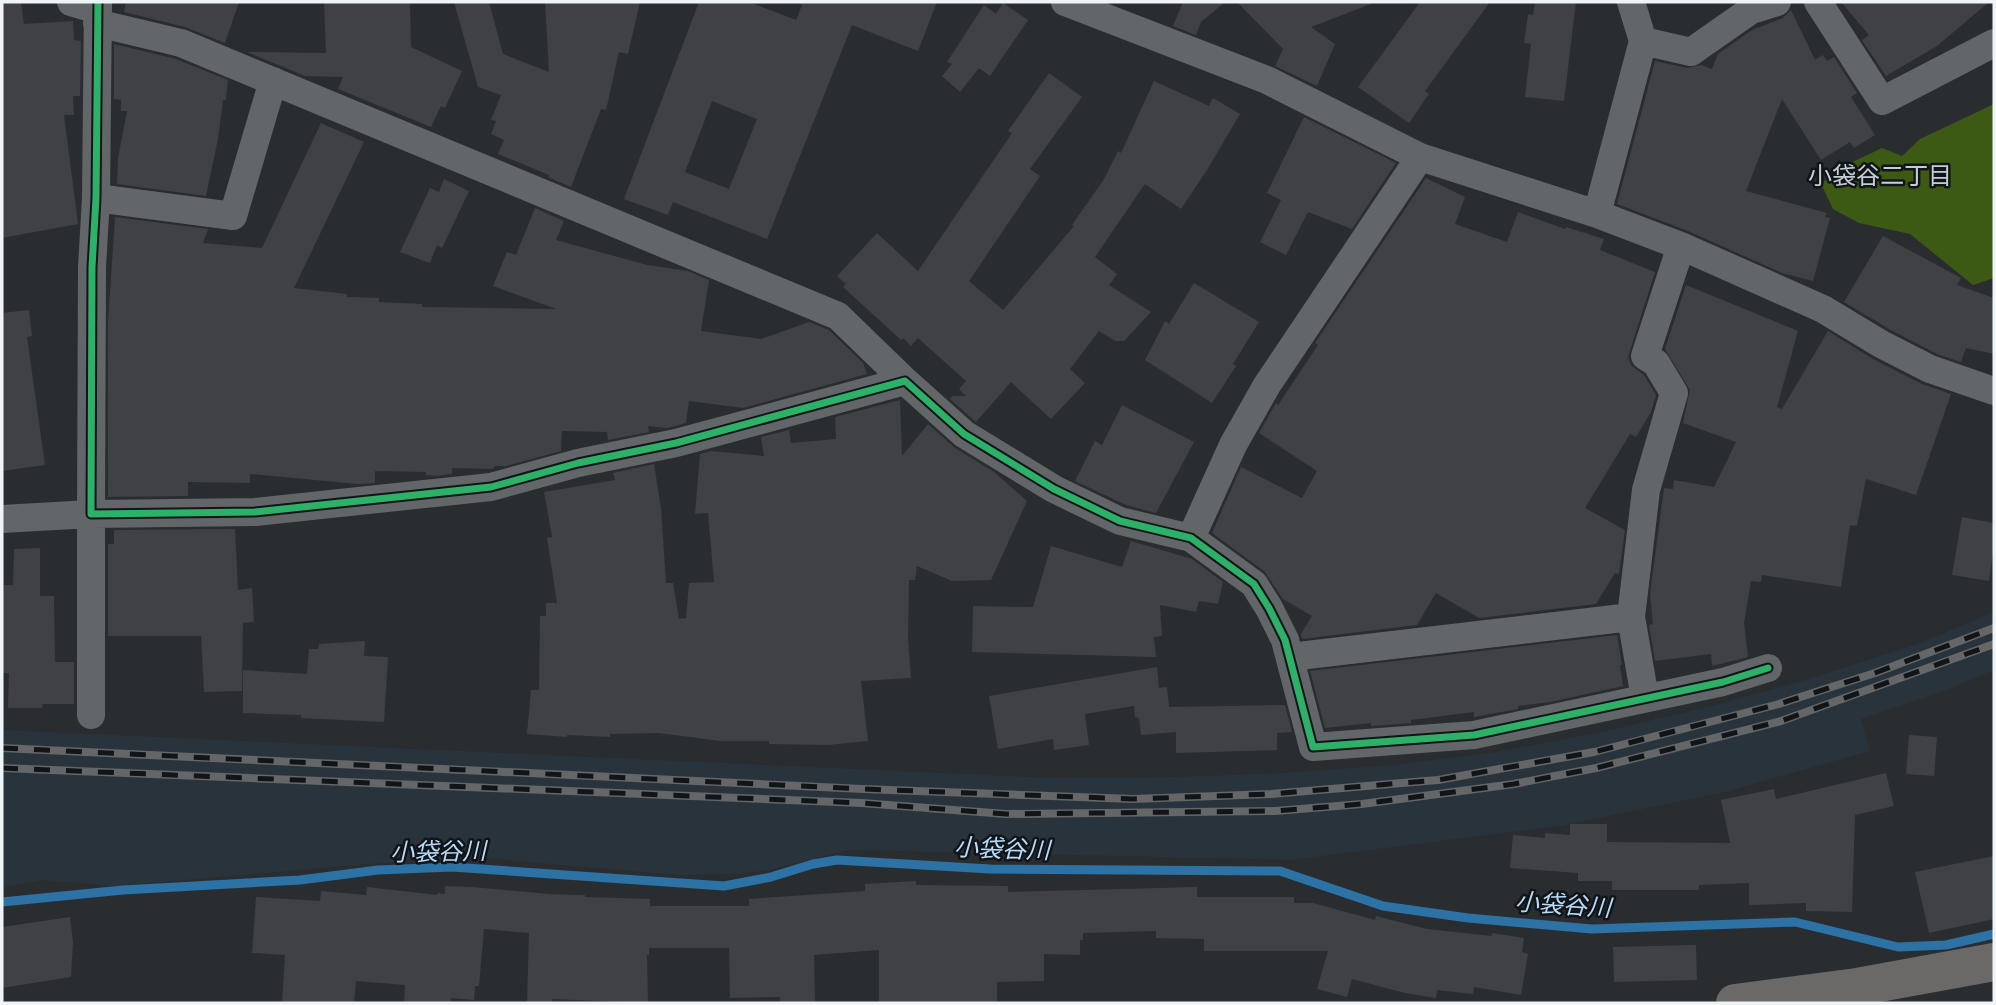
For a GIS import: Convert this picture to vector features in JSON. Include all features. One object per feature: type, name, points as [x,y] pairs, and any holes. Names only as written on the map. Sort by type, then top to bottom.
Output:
[{"type":"main road","points":[[1735,1003],[1857,995],[1994,962]]},
{"type":"street","points":[[1065,2],[1105,10],[1267,80],[1420,157],[1597,214],[1681,246],[1822,309],[1930,369],[1994,391]]},
{"type":"street","points":[[1597,214],[1643,41],[1632,2]]},
{"type":"street","points":[[1643,41],[1691,52],[1751,10],[1777,2]]},
{"type":"street","points":[[1818,2],[1882,101],[1994,43]]},
{"type":"street","points":[[91,715],[92,267],[96,198],[91,9],[181,43],[838,316],[964,434],[1054,488],[1120,521],[1191,538],[1254,584],[1285,640],[1312,747],[1474,735],[1723,682],[1768,668]]},
{"type":"street","points":[[96,198],[233,216],[273,81]]},
{"type":"street","points":[[1191,538],[1233,445],[1267,384],[1420,157]]},
{"type":"street","points":[[1644,698],[1631,617],[1646,490],[1674,393],[1656,363],[1645,356],[1681,246]]},
{"type":"street","points":[[2,519],[91,514],[255,512],[491,487],[578,463],[676,443],[905,381]]},
{"type":"street","points":[[1290,657],[1631,617]]},
{"type":"shaded area","points":[[1994,612],[1994,670],[1939,693],[1861,719],[1870,751],[1725,792],[1560,826],[1290,860],[848,850],[773,869],[741,874],[677,875],[461,856],[115,886],[41,880],[2,888],[2,730],[1052,778],[1283,773],[1393,765],[1496,752],[1602,732],[1809,679],[1918,644]]},
{"type":"green space","points":[[1994,104],[1994,278],[1973,285],[1910,234],[1859,223],[1833,209],[1821,184],[1844,166],[1882,148],[1902,156],[1920,139]]},
{"type":"building","points":[[2,2],[21,2],[24,24],[73,21],[74,40],[81,41],[80,96],[73,96],[74,115],[64,115],[78,224],[2,238]]},
{"type":"building","points":[[126,2],[239,2],[225,43],[185,27],[124,12]]},
{"type":"building","points":[[324,2],[410,2],[411,47],[462,71],[445,108],[441,106],[431,127],[338,89],[343,77],[305,76],[247,52],[326,53]]},
{"type":"building","points":[[454,2],[489,2],[503,54],[549,72],[545,2],[640,2],[628,54],[619,52],[606,110],[601,109],[571,187],[498,154],[504,140],[491,134],[496,121],[491,120],[501,95],[478,87]]},
{"type":"building","points":[[699,2],[749,2],[796,20],[802,5],[797,2],[937,2],[918,51],[852,25],[767,239],[673,202],[668,215],[624,199]],"holes":[[[712,101],[757,119],[729,189],[685,172]]]},
{"type":"building","points":[[1183,2],[1225,2],[1201,22],[1196,35],[1173,26]]},
{"type":"building","points":[[1237,2],[1371,4],[1311,27],[1335,44],[1317,86],[1275,66],[1283,49]]},
{"type":"building","points":[[1420,2],[1490,2],[1425,91],[1429,94],[1409,123],[1358,87]]},
{"type":"building","points":[[1535,2],[1576,2],[1564,101],[1525,97],[1531,44],[1524,43],[1528,14],[1533,15]]},
{"type":"building","points":[[1841,2],[1989,2],[1937,46],[1886,76],[1862,40],[1869,35]]},
{"type":"building","points":[[1003,3],[1028,20],[990,76],[979,68],[960,92],[942,76],[952,64],[947,62],[984,5],[996,14]]},
{"type":"building","points":[[1791,10],[1815,60],[1823,55],[1827,61],[1834,57],[1857,93],[1851,97],[1875,135],[1854,148],[1850,142],[1821,160],[1782,99],[1746,191],[1827,213],[1825,217],[1830,218],[1813,281],[1782,273],[1688,231],[1617,204],[1655,61],[1687,68],[1701,65],[1712,69],[1718,54],[1752,30],[1783,18]]},
{"type":"building","points":[[114,44],[176,59],[228,80],[206,196],[117,184],[118,158],[127,111],[121,111],[121,100],[114,99]]},
{"type":"building","points":[[1049,73],[1082,97],[1030,169],[1040,176],[969,281],[1003,310],[1074,226],[1072,225],[1104,179],[1118,151],[1121,153],[1154,81],[1209,106],[1213,98],[1240,114],[1181,209],[1145,184],[1095,257],[1117,274],[1109,285],[1151,312],[1124,341],[1115,341],[1099,331],[1070,369],[1085,383],[1051,419],[1011,382],[976,422],[950,399],[953,396],[966,396],[959,389],[966,381],[918,338],[911,346],[903,338],[901,340],[843,287],[846,284],[837,276],[877,233],[918,271],[1012,133],[1008,131]]},
{"type":"building","points":[[1304,117],[1396,163],[1352,229],[1308,212],[1286,255],[1260,242],[1281,200],[1267,193]]},
{"type":"building","points":[[321,123],[364,142],[294,288],[347,294],[347,297],[379,298],[379,302],[422,304],[422,307],[556,309],[493,286],[507,252],[516,255],[535,208],[564,221],[556,240],[647,265],[688,271],[709,280],[701,331],[761,339],[809,322],[829,330],[863,363],[867,374],[743,408],[689,401],[686,423],[667,428],[648,426],[649,432],[608,440],[607,432],[562,431],[561,451],[506,466],[495,466],[493,469],[452,468],[452,474],[437,476],[426,475],[426,472],[375,471],[375,483],[357,484],[250,474],[250,483],[188,482],[188,496],[108,497],[108,322],[115,217],[208,229],[203,243],[262,248]]},
{"type":"building","points":[[1426,178],[1465,197],[1455,224],[1507,242],[1518,212],[1565,229],[1566,227],[1604,239],[1600,250],[1655,272],[1628,357],[1631,365],[1644,375],[1656,395],[1651,412],[1636,437],[1630,434],[1585,508],[1625,530],[1619,574],[1615,573],[1596,604],[1479,618],[1436,593],[1417,625],[1302,639],[1301,634],[1312,616],[1283,599],[1264,571],[1212,533],[1241,467],[1302,498],[1317,471],[1259,433],[1276,403],[1278,405],[1318,345],[1315,343]]},
{"type":"building","points":[[444,179],[469,191],[442,248],[437,245],[430,263],[400,252],[430,188],[439,192]]},
{"type":"building","points":[[1883,236],[1961,278],[1957,285],[1994,298],[1994,354],[1966,348],[1961,362],[1937,354],[1844,302]]},
{"type":"building","points":[[1194,283],[1259,322],[1233,364],[1236,366],[1212,403],[1145,360],[1165,321],[1169,324]]},
{"type":"building","points":[[1686,285],[1798,331],[1777,407],[1782,409],[1828,331],[1873,359],[1922,384],[1951,394],[1916,495],[1866,479],[1857,526],[1850,525],[1841,587],[1762,575],[1761,582],[1751,581],[1744,623],[1748,657],[1712,666],[1711,654],[1655,661],[1649,625],[1653,624],[1650,594],[1664,488],[1673,489],[1674,480],[1714,487],[1736,442],[1683,423],[1690,390],[1665,349]]},
{"type":"building","points":[[29,310],[32,336],[27,337],[45,465],[2,471],[2,313]]},
{"type":"building","points":[[900,400],[902,456],[928,424],[955,448],[994,472],[1027,501],[991,580],[952,581],[917,566],[915,580],[909,580],[908,638],[911,678],[861,681],[868,741],[828,745],[769,744],[769,741],[720,741],[659,733],[610,734],[610,737],[527,734],[531,690],[539,690],[540,616],[546,616],[546,603],[557,603],[547,538],[552,537],[544,492],[615,480],[613,473],[654,464],[661,508],[666,583],[673,583],[679,619],[686,618],[689,583],[714,582],[708,513],[695,514],[700,454],[711,451],[764,456],[761,437],[789,430],[791,443],[836,439],[835,417]]},
{"type":"building","points":[[1122,405],[1194,442],[1156,513],[1126,505],[1075,481],[1095,441],[1102,445]]},
{"type":"building","points":[[1962,517],[1994,523],[1989,581],[1952,575]]},
{"type":"building","points":[[235,529],[238,590],[252,588],[254,622],[243,623],[242,691],[204,692],[201,636],[108,636],[108,544],[114,544],[114,530]]},
{"type":"building","points":[[1131,541],[1192,559],[1223,582],[1218,604],[1199,601],[1196,612],[1160,605],[1162,636],[1154,637],[1156,657],[972,652],[973,606],[1033,607],[1051,546],[1122,567]]},
{"type":"building","points":[[40,548],[40,596],[54,596],[55,662],[74,662],[74,704],[8,708],[9,673],[2,673],[2,585],[13,585],[14,549]]},
{"type":"building","points":[[1617,635],[1623,686],[1474,717],[1474,712],[1411,720],[1411,723],[1371,726],[1371,723],[1325,728],[1310,671]]},
{"type":"building","points":[[365,641],[364,656],[388,657],[384,722],[243,713],[243,670],[307,674],[309,649],[318,649],[319,644]]},
{"type":"building","points":[[1157,667],[1159,688],[1167,687],[1169,707],[1285,705],[1292,732],[1277,733],[1277,750],[1176,753],[1176,732],[1141,735],[1134,706],[1085,714],[1089,745],[1054,750],[1053,739],[998,749],[989,696]]},
{"type":"building","points":[[1909,735],[1937,737],[1934,776],[1906,774]]},
{"type":"building","points":[[1886,773],[1894,806],[1855,815],[1852,912],[1806,911],[1806,903],[1749,905],[1749,883],[1699,885],[1699,890],[1612,890],[1612,881],[1578,881],[1578,873],[1510,868],[1513,835],[1545,838],[1545,833],[1570,835],[1570,824],[1607,824],[1607,842],[1730,843],[1721,800],[1774,789],[1776,799]]},
{"type":"building","points":[[1994,856],[1994,919],[1929,933],[1915,872]]},
{"type":"building","points":[[916,881],[916,885],[1008,886],[1008,892],[1197,887],[1197,897],[1294,897],[1294,903],[1313,903],[1375,920],[1376,916],[1427,929],[1524,938],[1522,952],[1528,954],[1521,995],[1474,987],[1473,994],[1437,990],[1436,998],[1352,979],[1347,997],[1317,989],[1328,951],[1204,951],[1204,939],[1156,938],[1156,931],[1083,933],[1080,955],[1044,954],[1044,981],[997,982],[997,1003],[879,1003],[879,950],[814,955],[815,1003],[780,1003],[780,997],[730,998],[729,948],[649,948],[648,1003],[552,999],[552,1003],[527,1003],[529,933],[484,929],[479,986],[475,986],[474,1000],[451,998],[451,1003],[404,1003],[405,985],[356,981],[354,1003],[282,1003],[285,955],[252,953],[256,897],[320,901],[321,891],[366,895],[367,887],[437,895],[445,894],[445,886],[585,897],[650,899],[650,906],[749,906],[749,899],[865,891],[865,884]]},
{"type":"building","points":[[70,917],[73,942],[71,977],[2,988],[2,927]]},
{"type":"building","points":[[1696,945],[1697,980],[1614,982],[1613,947]]},
{"type":"waterway","name":"小袋谷川","points":[[2,902],[123,890],[300,880],[378,870],[452,867],[724,886],[837,860],[990,869],[1280,871],[1383,906],[1468,918],[1592,929],[1795,922],[1898,947],[1946,945],[1994,934]]},
{"type":"railway","points":[[2,748],[863,789],[1133,799],[1271,794],[1438,780],[1594,752],[1779,704],[1875,673],[1994,628]]},
{"type":"railway","points":[[2,768],[862,803],[1006,814],[1275,811],[1362,804],[1514,784],[1596,768],[1781,721],[1994,644]]},
{"type":"cycle path","points":[[98,2],[96,198],[92,267],[91,514],[255,512],[491,487],[578,463],[676,443],[905,381],[964,434],[1054,489],[1120,521],[1191,538],[1254,584],[1285,640],[1313,747],[1474,735],[1723,682],[1768,668]]},
{"type":"district","name":"小袋谷二丁目","points":[[1880,176]]}]
